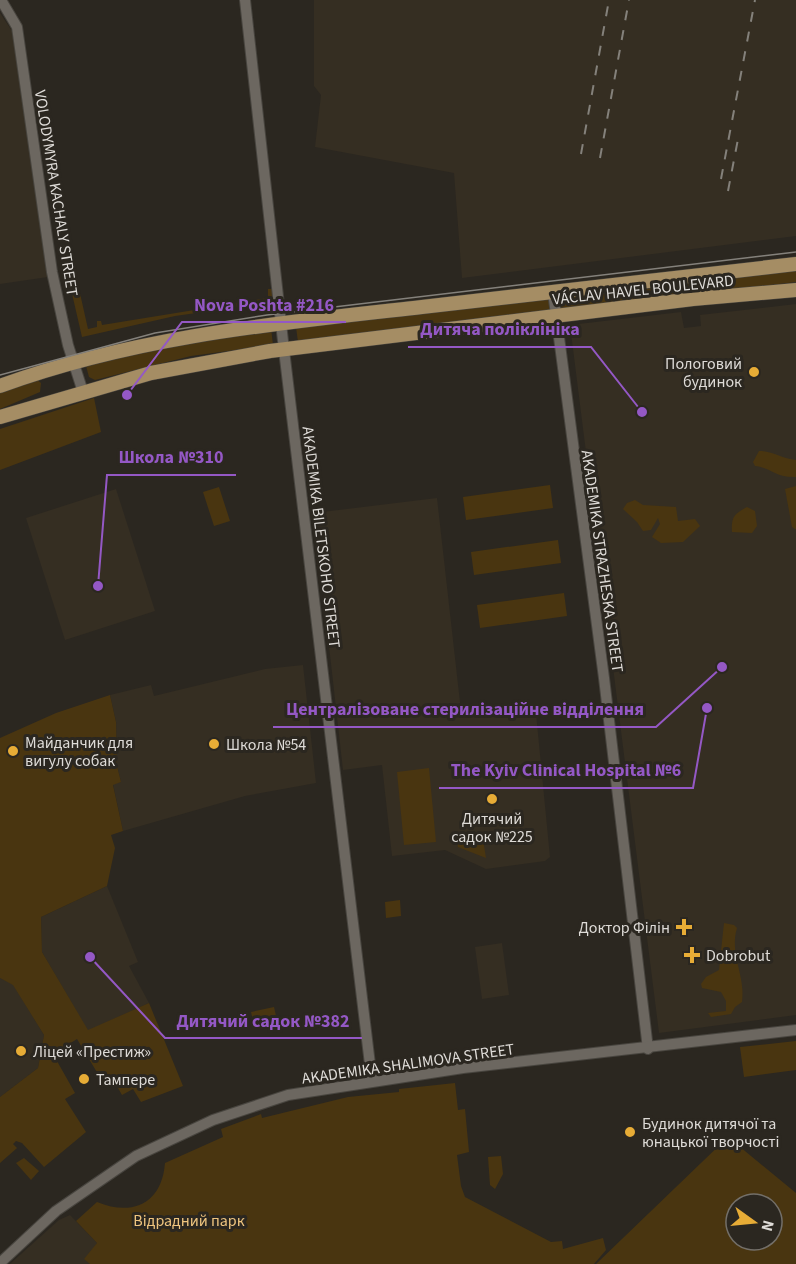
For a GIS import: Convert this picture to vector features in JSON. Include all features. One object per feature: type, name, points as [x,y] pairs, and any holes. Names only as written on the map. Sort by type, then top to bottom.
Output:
[{"type":"main road","name":"VÁCLAV HAVEL BOULEVARD","points":[[0,386],[73,363],[186,336],[281,322],[796,264]]},
{"type":"main road","name":"VÁCLAV HAVEL BOULEVARD","points":[[0,417],[151,373],[284,350],[693,299],[796,290]]},
{"type":"street","name":"VOLODYMYRA KACHALY STREET","points":[[1,0],[17,27],[52,272],[73,363],[83,392]]},
{"type":"street","name":"AKADEMIKA BILETSKOHO STREET","points":[[245,0],[284,350],[371,1080]]},
{"type":"street","name":"AKADEMIKA STRAZHESKA STREET","points":[[553,292],[648,1047]]},
{"type":"street","name":"AKADEMIKA SHALIMOVA STREET","points":[[0,1257],[73,1194],[166,1136],[244,1104],[290,1091],[796,1029]]},
{"type":"street","name":"AKADEMIKA SHALIMOVA STREET","points":[[0,1263],[80,1193],[168,1139],[213,1120],[288,1095],[371,1080]]},
{"type":"shaded area","points":[[314,0],[796,0],[796,236],[462,278],[454,173],[315,147],[321,95],[314,86]]},
{"type":"shaded area","points":[[0,13],[12,31],[48,277],[0,284]]},
{"type":"shaded area","points":[[796,304],[796,1015],[659,1033],[570,325],[681,312],[684,328],[701,326],[700,315]]},
{"type":"shaded area","points":[[116,489],[155,611],[65,640],[26,518]]},
{"type":"shaded area","points":[[437,498],[461,711],[535,703],[550,857],[545,861],[486,869],[445,850],[392,856],[382,765],[343,770],[314,513]]},
{"type":"shaded area","name":"Школа №54","points":[[303,665],[316,783],[245,796],[123,831],[113,784],[121,782],[117,766],[116,722],[110,695],[151,685],[154,696],[265,669]]},
{"type":"shaded area","points":[[107,886],[138,962],[129,966],[149,1003],[88,1031],[42,952],[41,917]]},
{"type":"shaded area","points":[[502,943],[509,995],[482,999],[475,947]]},
{"type":"shaded area","name":"Ліцей «Престиж»","points":[[0,978],[13,984],[44,1035],[38,1068],[0,1097]]},
{"type":"shaded area","points":[[70,1215],[97,1243],[90,1264],[10,1264],[59,1220]]},
{"type":"green space","points":[[796,265],[796,282],[298,342],[296,327]]},
{"type":"green space","points":[[75,271],[88,329],[97,327],[97,321],[101,321],[102,325],[268,298],[268,289],[273,289],[274,302],[175,316],[82,337],[67,272]]},
{"type":"green space","points":[[271,328],[273,345],[191,356],[95,380],[89,377],[86,366],[90,362]]},
{"type":"green space","points":[[36,379],[41,383],[40,392],[0,409],[0,389]]},
{"type":"green space","points":[[94,398],[101,432],[0,470],[0,429]]},
{"type":"green space","points":[[759,451],[796,460],[796,477],[784,476],[755,466],[753,462]]},
{"type":"green space","points":[[550,485],[553,508],[466,520],[463,497]]},
{"type":"green space","points":[[796,486],[795,529],[792,527],[785,489]]},
{"type":"green space","points":[[219,487],[230,521],[214,526],[203,492]]},
{"type":"green space","points":[[635,500],[643,505],[676,507],[678,521],[695,519],[700,526],[683,542],[661,543],[652,537],[660,524],[658,518],[651,530],[643,531],[623,509],[627,503]]},
{"type":"green space","points":[[747,507],[755,511],[757,526],[752,533],[732,532],[734,516]]},
{"type":"green space","points":[[558,540],[561,563],[474,575],[471,552]]},
{"type":"green space","points":[[564,593],[567,616],[480,628],[477,605]]},
{"type":"green space","points":[[110,695],[116,722],[117,766],[121,782],[113,785],[123,831],[111,835],[115,848],[107,886],[41,917],[42,952],[88,1030],[149,1003],[183,1086],[141,1102],[133,1089],[122,1095],[110,1074],[101,1079],[77,1039],[53,1054],[75,1093],[65,1099],[86,1132],[44,1167],[22,1143],[16,1141],[13,1144],[17,1148],[0,1163],[0,1097],[38,1068],[44,1035],[13,985],[0,978],[0,738],[56,713]]},
{"type":"green space","points":[[429,768],[436,842],[404,845],[397,772]]},
{"type":"green space","points":[[482,833],[486,858],[458,847],[456,835]]},
{"type":"green space","points":[[400,900],[401,916],[386,918],[385,902]]},
{"type":"green space","points":[[724,923],[737,928],[735,947],[742,983],[742,1002],[731,1014],[711,1017],[708,1013],[726,1011],[726,1001],[721,992],[702,988],[701,984],[706,977],[719,970]]},
{"type":"green space","points":[[274,1007],[277,1020],[254,1025],[251,1012]]},
{"type":"green space","points":[[796,1041],[796,1070],[744,1077],[740,1047]]},
{"type":"green space","name":"Відрадний парк","points":[[455,1083],[458,1110],[465,1109],[469,1152],[457,1155],[461,1186],[465,1197],[551,1242],[562,1241],[563,1249],[603,1238],[606,1250],[594,1264],[90,1264],[84,1259],[97,1243],[76,1221],[97,1202],[122,1208],[134,1207],[143,1203],[152,1197],[158,1188],[163,1177],[165,1163],[223,1137],[221,1129],[261,1114],[262,1118],[348,1097]]},
{"type":"green space","points":[[728,1137],[796,1193],[796,1264],[596,1264]]},
{"type":"green space","points":[[501,1156],[503,1174],[495,1189],[490,1185],[488,1157]]},
{"type":"green space","points":[[24,1158],[39,1171],[31,1180],[16,1163]]},
{"type":"tram line","points":[[0,375],[155,333],[267,315],[796,252]]},
{"type":"railway","points":[[581,154],[609,0]]},
{"type":"railway","points":[[600,158],[629,0]]},
{"type":"railway","points":[[721,179],[755,0]]},
{"type":"railway","points":[[728,191],[738,139]]},
{"type":"place","name":"Пологовий будинок","points":[[754,372]]},
{"type":"place","name":"Nova Poshta #216","points":[[127,395]]},
{"type":"place","name":"Дитяча поліклініка","points":[[642,412]]},
{"type":"place","name":"Школа №310","points":[[98,586]]},
{"type":"place","name":"Централізоване стерилізаційне відділення","points":[[722,667]]},
{"type":"place","name":"The Kyiv Clinical Hospital №6","points":[[707,708]]},
{"type":"place","name":"Школа №54","points":[[214,744]]},
{"type":"place","name":"Майданчик для вигулу собак","points":[[13,751]]},
{"type":"place","name":"Дитячий садок №225","points":[[492,799]]},
{"type":"place","name":"Доктор Філін","points":[[684,927]]},
{"type":"place","name":"Dobrobut","points":[[692,955]]},
{"type":"place","name":"Дитячий садок №382","points":[[90,957]]},
{"type":"place","name":"Ліцей «Престиж»","points":[[21,1051]]},
{"type":"place","name":"Тампере","points":[[84,1079]]},
{"type":"place","name":"Будинок дитячої та юнацької творчості","points":[[630,1132]]}]
